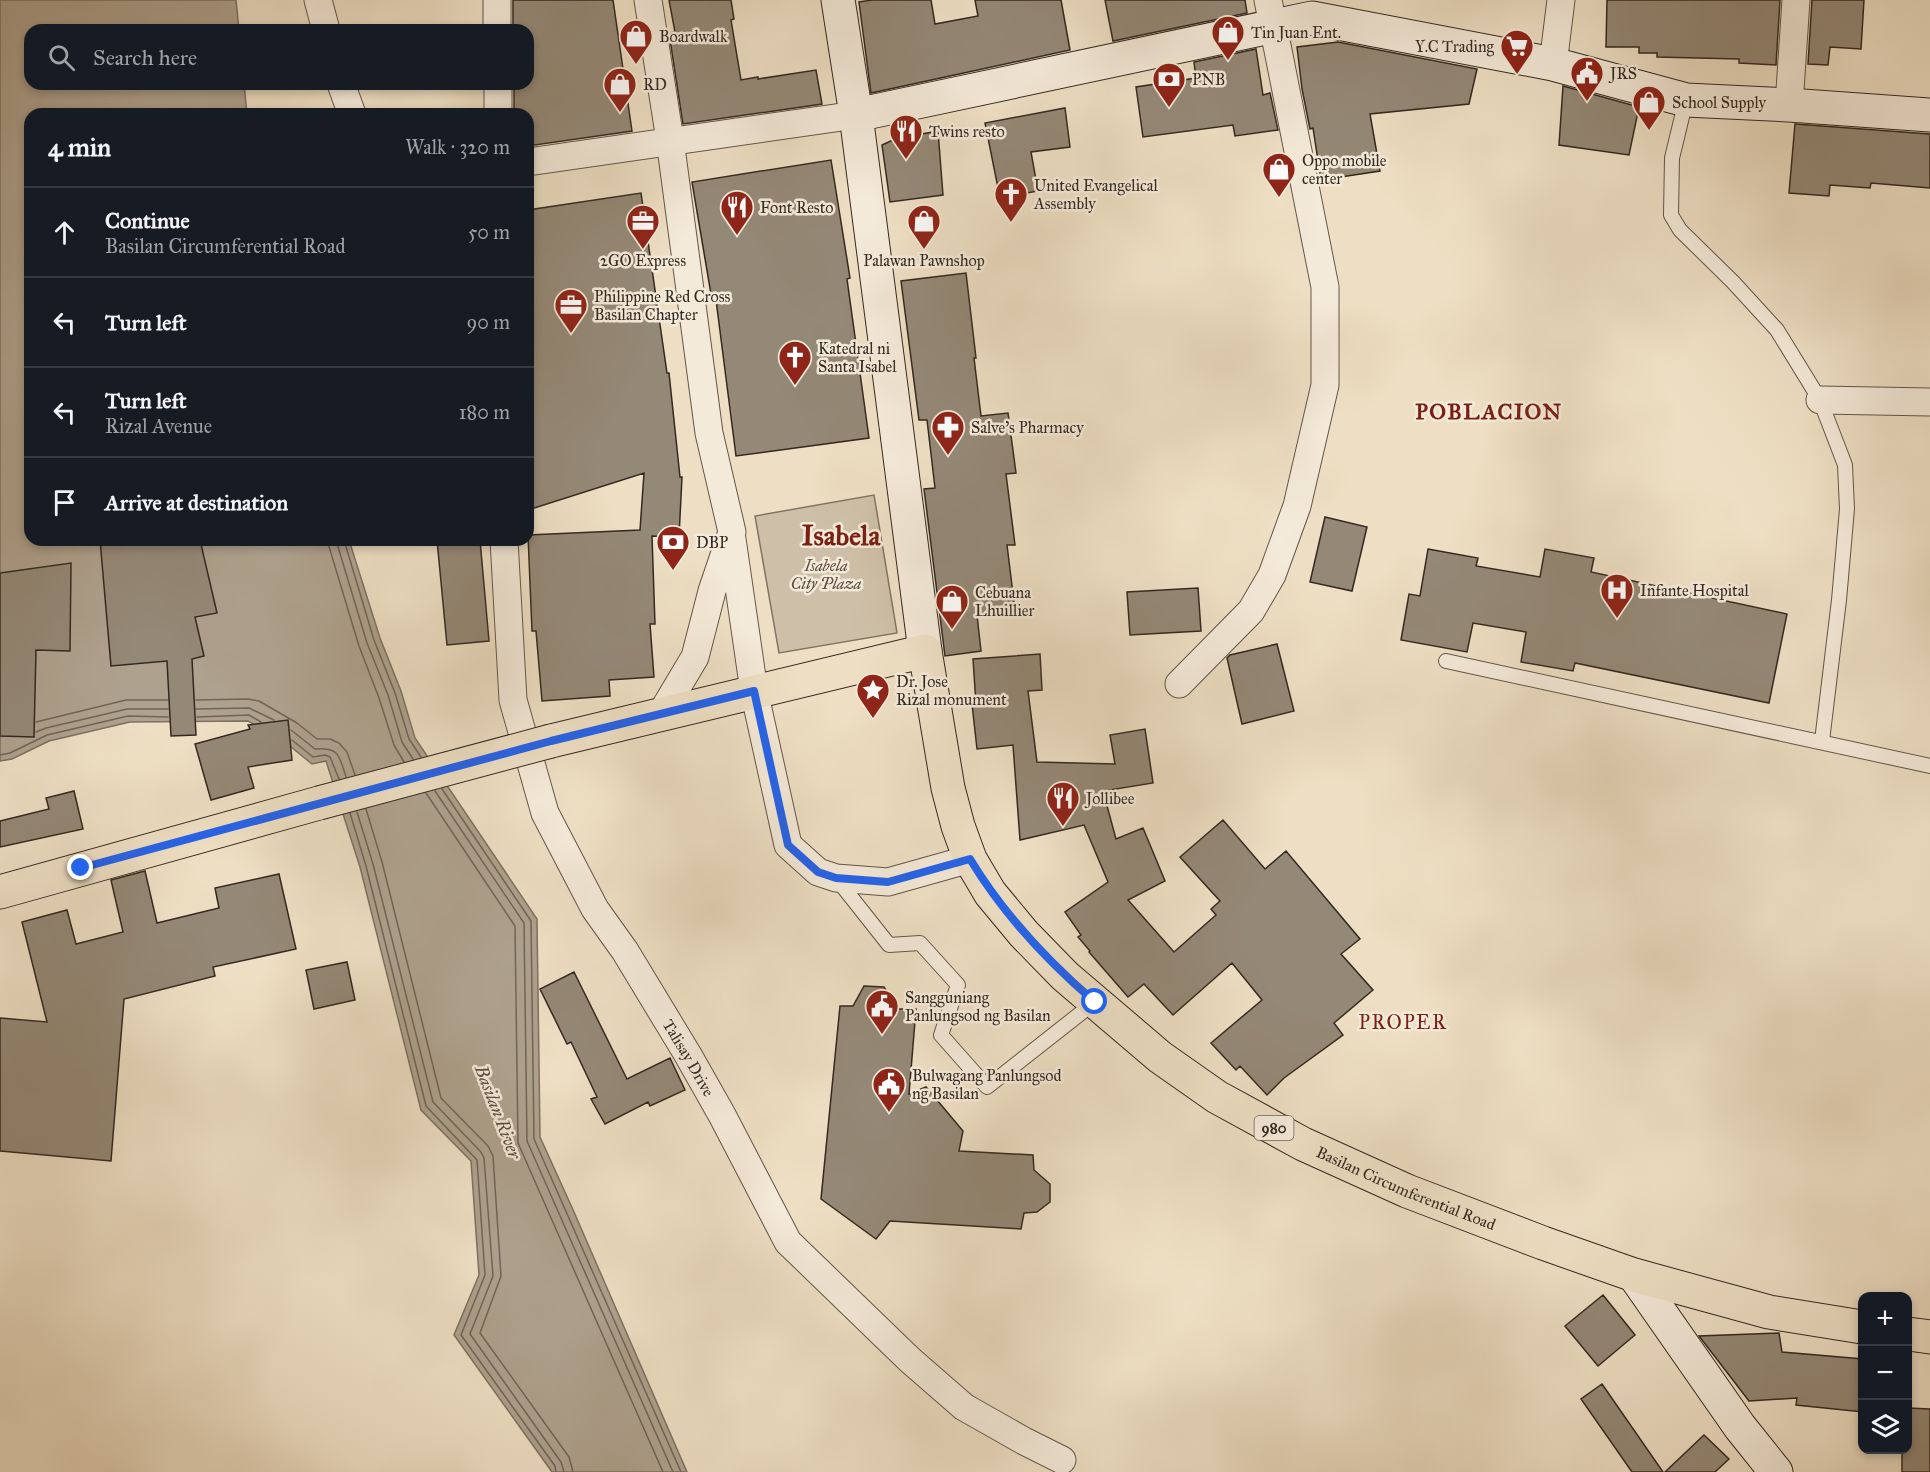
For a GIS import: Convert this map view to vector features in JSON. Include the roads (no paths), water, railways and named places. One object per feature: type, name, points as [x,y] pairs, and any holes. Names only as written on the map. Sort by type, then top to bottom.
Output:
[{"type":"main road","points":[[0,892],[319,802],[551,741],[925,651]]},
{"type":"main road","name":"Basilan Circumferential Road","points":[[925,651],[948,788],[970,859],[990,893],[1024,934],[1065,976],[1160,1057],[1217,1097],[1304,1144],[1407,1191],[1634,1275],[1769,1312],[1858,1326]]},
{"type":"main road","points":[[1912,1335],[1930,1337]]},
{"type":"street","points":[[318,0],[324,24]]},
{"type":"street","points":[[497,0],[497,24]]},
{"type":"street","points":[[648,0],[670,140],[709,433],[732,532],[754,691],[788,845],[818,872],[836,878],[888,882],[970,859]]},
{"type":"street","points":[[838,0],[856,115],[925,651]]},
{"type":"street","points":[[1553,64],[1561,0]]},
{"type":"street","points":[[1789,105],[1796,0]]},
{"type":"street","points":[[534,161],[856,115],[1270,13],[1310,9],[1553,64],[1686,100],[1930,115]]},
{"type":"street","points":[[1179,684],[1251,611],[1272,574],[1297,506],[1325,385],[1325,287],[1270,13]]},
{"type":"street","points":[[343,90],[350,108]]},
{"type":"street","points":[[498,90],[498,108]]},
{"type":"street","points":[[1820,400],[1930,402]]},
{"type":"street","points":[[661,714],[695,657],[712,591],[732,532]]},
{"type":"street","name":"Talisay Drive","points":[[504,546],[513,700],[545,813],[595,909],[625,951],[699,1075],[788,1242],[910,1360],[964,1407],[1062,1460]]},
{"type":"street","points":[[1634,1275],[1740,1427],[1776,1472]]},
{"type":"lane","points":[[1686,100],[1672,158],[1671,215],[1680,230],[1733,282],[1777,330],[1820,400],[1845,465],[1847,509],[1822,741]]},
{"type":"lane","points":[[1446,661],[1930,765]]},
{"type":"lane","points":[[836,878],[889,945],[920,943],[958,985],[941,1035],[987,1088],[1095,1002]]},
{"type":"water","name":"Basilan River","points":[[0,0],[236,0],[238,24],[24,24],[24,90],[245,90],[246,108],[24,108],[24,546],[351,546],[415,738],[537,919],[540,1137],[687,1472],[552,1472],[454,1335],[479,1275],[471,1161],[421,1110],[360,867],[326,761],[312,764],[285,742],[248,721],[130,722],[49,741],[12,759],[0,761]]},
{"type":"place","name":"Tin Juan Ent.","points":[[1228,61]]},
{"type":"place","name":"Boardwalk","points":[[636,65]]},
{"type":"place","name":"Y.C Trading","points":[[1517,75]]},
{"type":"place","name":"JRS","points":[[1587,102]]},
{"type":"place","name":"PNB","points":[[1169,108]]},
{"type":"place","name":"RD","points":[[620,113]]},
{"type":"place","name":"School Supply","points":[[1649,131]]},
{"type":"place","name":"Twins resto","points":[[906,160]]},
{"type":"place","name":"Oppo mobile center","points":[[1279,198]]},
{"type":"place","name":"United Evangelical Assembly","points":[[1011,223]]},
{"type":"place","name":"Font Resto","points":[[737,236]]},
{"type":"place","name":"2GO Express","points":[[643,250]]},
{"type":"place","name":"Palawan Pawnshop","points":[[924,250]]},
{"type":"place","name":"Philippine Red Cross Basilan Chapter","points":[[571,334]]},
{"type":"place","name":"Katedral ni Santa Isabel","points":[[795,386]]},
{"type":"place","name":"Salve's Pharmacy","points":[[948,456]]},
{"type":"place","name":"DBP","points":[[673,571]]},
{"type":"place","name":"Infante Hospital","points":[[1617,619]]},
{"type":"place","name":"Cebuana Lhuillier","points":[[952,630]]},
{"type":"place","name":"Dr. Jose Rizal monument","points":[[873,719]]},
{"type":"place","name":"Jollibee","points":[[1063,827]]},
{"type":"place","name":"Sangguniang Panlungsod ng Basilan","points":[[882,1035]]},
{"type":"place","name":"Bulwagang Panlungsod ng Basilan","points":[[889,1113]]},
{"type":"district","name":"POBLACION","points":[[1489,411]]},
{"type":"district","name":"Isabela","points":[[841,535]]},
{"type":"district","name":"PROPER","points":[[1403,1022]]},
{"type":"park label","name":"Isabela City Plaza","points":[[826,574]]}]
